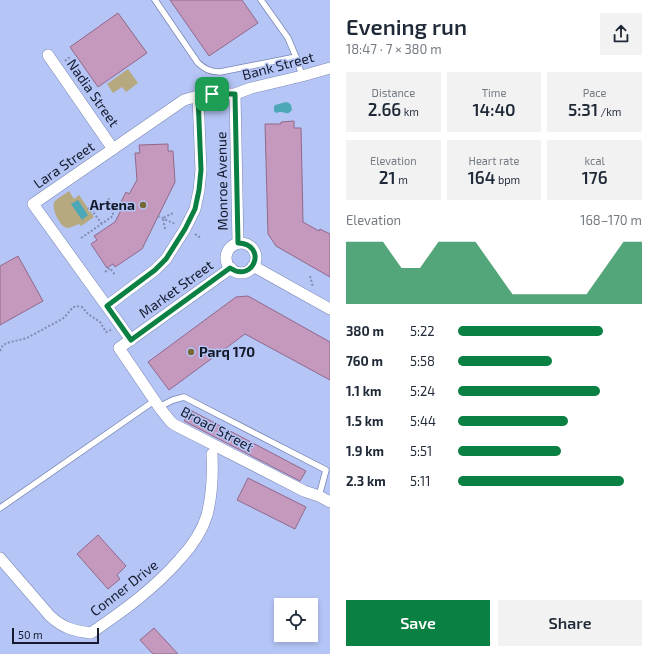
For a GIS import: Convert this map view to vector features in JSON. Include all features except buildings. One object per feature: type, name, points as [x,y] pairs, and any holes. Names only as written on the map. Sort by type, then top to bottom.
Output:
[{"type":"street","name":"Nadia Street","points":[[48,55],[113,149]]},
{"type":"street","name":"Bank Street","points":[[235,94],[251,88],[330,68]]},
{"type":"street","name":"Lara Street","points":[[131,340],[33,204],[180,102],[198,96],[212,94],[235,94]]},
{"type":"street","name":"Monroe Avenue","points":[[235,94],[238,243]]},
{"type":"street","points":[[107,306],[155,270],[166,259],[185,229],[195,209],[201,170],[198,96]]},
{"type":"street","points":[[238,243],[248,245],[252,248],[256,257],[253,266],[245,272],[235,271],[230,268],[226,256],[230,248],[238,243]]},
{"type":"street","points":[[253,266],[330,309]]},
{"type":"street","name":"Market Street","points":[[119,348],[230,268]]},
{"type":"street","name":"Broad Street","points":[[119,348],[156,404],[171,422],[178,427],[304,491],[319,496],[330,502]]},
{"type":"street","name":"Conner Drive","points":[[0,558],[54,620],[66,628],[90,633],[148,591],[191,547],[200,532],[206,516],[210,498],[212,454]]},
{"type":"lane","points":[[155,0],[198,63],[210,71],[220,72],[296,57]]},
{"type":"lane","points":[[261,0],[288,38],[302,76]]},
{"type":"lane","points":[[0,508],[156,404],[184,397],[326,470],[319,496]]},
{"type":"path","points":[[81,238],[113,216],[109,199],[93,211]]},
{"type":"path","points":[[88,209],[90,208],[93,211],[102,224]]},
{"type":"path","points":[[163,218],[173,213]]},
{"type":"path","points":[[158,216],[178,226]]},
{"type":"path","points":[[163,218],[164,229]]},
{"type":"path","points":[[194,234],[201,238]]},
{"type":"path","points":[[105,272],[110,268],[115,275]]},
{"type":"path","points":[[0,351],[7,343],[27,338],[64,318],[73,307],[76,306],[82,307],[88,314],[100,322],[106,332],[114,328]]},
{"type":"shaded area","points":[[128,69],[138,83],[126,92],[122,87],[113,93],[107,84]]},
{"type":"shaded area","points":[[286,102],[291,105],[292,110],[290,112],[276,113],[274,111],[275,105]]},
{"type":"shaded area","points":[[69,191],[74,199],[79,195],[94,217],[81,226],[79,224],[67,228],[61,224],[56,216],[54,204],[55,201]]},
{"type":"shaded area","points":[[78,200],[88,215],[82,220],[71,204]]},
{"type":"place","name":"Artena","points":[[143,205]]},
{"type":"place","name":"Parq 170","points":[[191,352]]},
{"type":"route","points":[[212,94],[235,94],[238,243],[243,243],[252,248],[256,257],[255,262],[249,270],[245,272],[235,271],[230,268],[131,340],[107,306],[155,270],[166,259],[179,240],[195,209],[201,170],[198,96],[212,94]]}]
